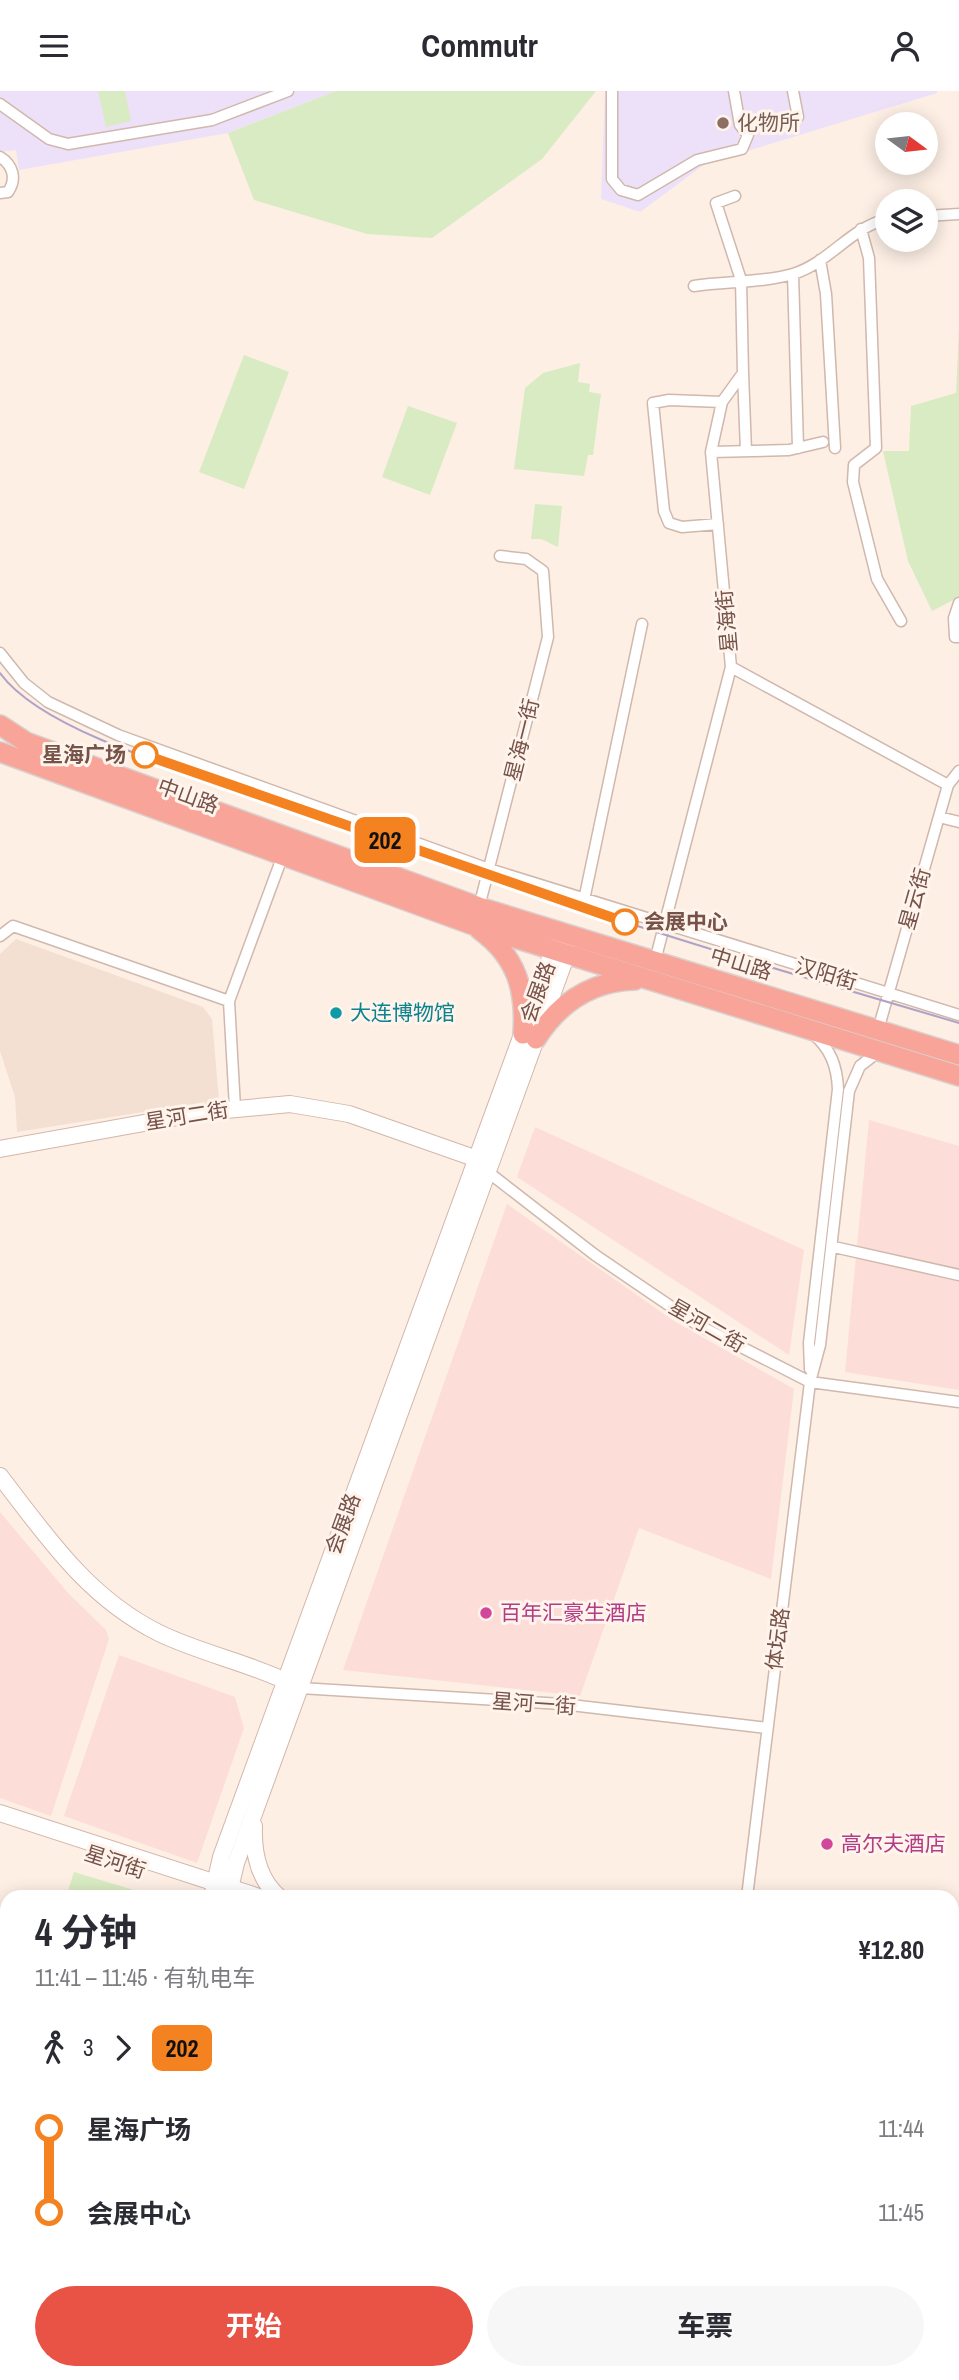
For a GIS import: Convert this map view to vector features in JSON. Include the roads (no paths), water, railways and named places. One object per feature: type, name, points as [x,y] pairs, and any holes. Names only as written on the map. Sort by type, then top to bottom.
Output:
[{"type":"highway","name":"中山路","points":[[0,725],[26,743],[476,916],[560,952],[959,1076]]},
{"type":"highway","points":[[0,733],[26,743]]},
{"type":"highway","name":"中山路","points":[[0,752],[283,855],[476,916],[567,934],[959,1055]]},
{"type":"highway","points":[[476,916],[513,964],[529,1037]]},
{"type":"highway","points":[[529,1037],[561,1006],[592,988],[632,980],[653,981]]},
{"type":"street","points":[[0,104],[49,139],[68,144],[212,120],[288,91]]},
{"type":"street","points":[[612,91],[611,179],[621,190],[638,195],[697,160],[742,149],[748,135],[740,125],[734,91]]},
{"type":"street","points":[[793,91],[798,117]]},
{"type":"street","points":[[0,157],[11,167],[13,177],[8,191],[0,193]]},
{"type":"street","points":[[735,196],[716,203],[741,281],[746,451]]},
{"type":"street","points":[[938,215],[959,214]]},
{"type":"street","points":[[694,286],[793,274],[820,260],[861,229],[875,224]]},
{"type":"street","points":[[861,229],[869,258],[876,448],[854,465],[853,482],[877,579],[901,621]]},
{"type":"street","points":[[820,260],[826,294],[835,448]]},
{"type":"street","points":[[793,274],[797,448]]},
{"type":"street","name":"星海街","points":[[655,961],[731,667],[711,452],[722,402],[743,373]]},
{"type":"street","points":[[718,524],[682,527],[669,523],[664,511],[653,403],[670,400],[722,402]]},
{"type":"street","points":[[711,452],[797,448],[823,442]]},
{"type":"street","name":"星海一街","points":[[476,916],[548,637],[542,571],[526,559],[500,556]]},
{"type":"street","points":[[959,603],[954,618],[955,637],[959,637]]},
{"type":"street","points":[[584,900],[642,624]]},
{"type":"street","name":"汉阳街","points":[[0,653],[24,683],[48,702],[118,735],[489,869],[959,1015]]},
{"type":"street","points":[[731,667],[948,785]]},
{"type":"street","name":"星云街","points":[[878,1030],[948,785],[959,771]]},
{"type":"street","points":[[939,817],[959,822]]},
{"type":"street","points":[[235,1108],[229,1001],[283,855]]},
{"type":"street","points":[[0,936],[13,926],[229,1001]]},
{"type":"street","name":"会展路","points":[[220,1890],[221,1857],[289,1686],[567,934]]},
{"type":"street","name":"体坛路","points":[[808,1030],[828,1050],[834,1062],[838,1089],[809,1343],[810,1382]]},
{"type":"street","name":"体坛路","points":[[748,1890],[810,1382],[820,1345],[849,1091],[860,1066],[878,1052]]},
{"type":"street","name":"星河二街","points":[[0,1149],[235,1108],[290,1104],[349,1114],[479,1167],[595,1255],[698,1325],[810,1382],[959,1402]]},
{"type":"street","name":"星河二街","points":[[0,1159],[208,1122],[259,1115],[291,1115],[370,1131],[479,1167]]},
{"type":"street","points":[[834,1247],[959,1275]]},
{"type":"street","name":"星河一街","points":[[0,1476],[67,1563],[112,1605],[180,1643],[289,1686]]},
{"type":"street","name":"星河一街","points":[[0,1492],[62,1571],[106,1613],[178,1652],[289,1686],[562,1704],[766,1728]]},
{"type":"street","name":"会展路","points":[[221,1890],[256,1807],[289,1686]]},
{"type":"street","points":[[256,1807],[253,1844],[256,1859],[262,1875],[274,1890]]},
{"type":"street","name":"星河街","points":[[0,1813],[214,1890]]},
{"type":"street","name":"星河街","points":[[0,1824],[214,1890]]},
{"type":"tram line","points":[[0,673],[22,695],[52,716],[129,751],[170,766],[613,918],[959,1023]]},
{"type":"tram line","name":"202","points":[[145,755],[625,922]]},
{"type":"place","name":"化物所","points":[[723,123]]},
{"type":"place","name":"星海广场","points":[[145,755]]},
{"type":"place","name":"会展中心","points":[[625,922]]},
{"type":"place","name":"大连博物馆","points":[[336,1013]]},
{"type":"place","name":"百年汇豪生酒店","points":[[486,1613]]},
{"type":"place","name":"高尔夫酒店","points":[[827,1844]]}]
